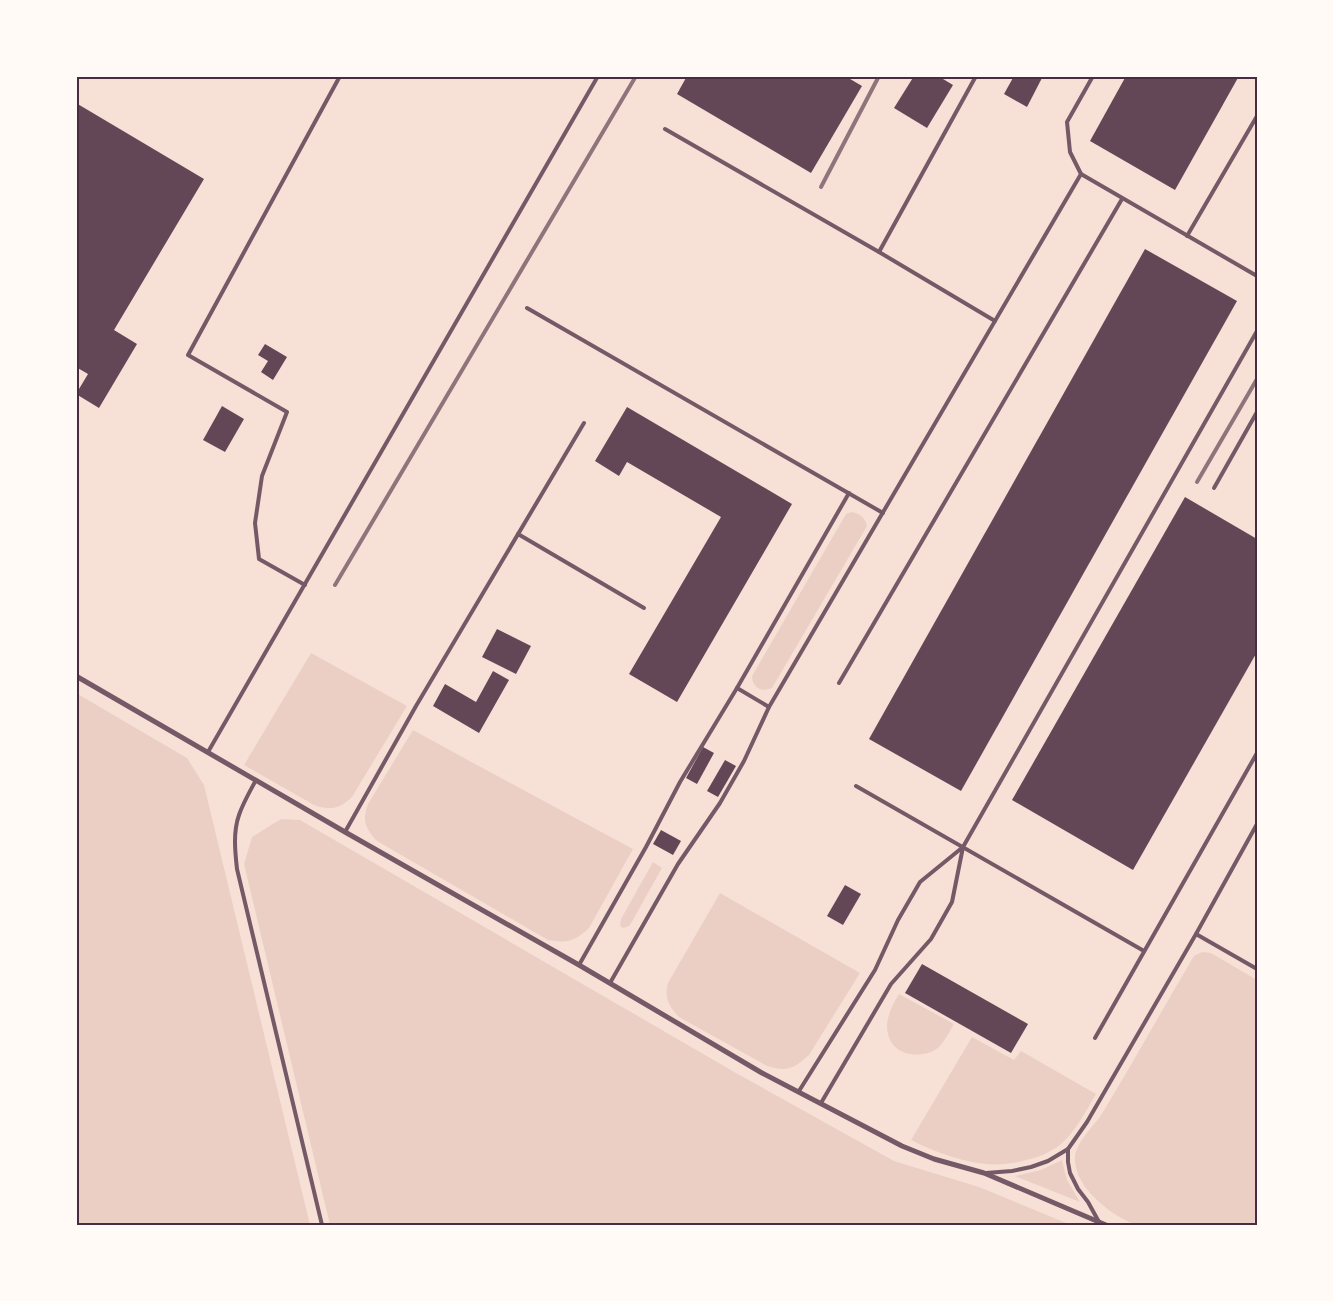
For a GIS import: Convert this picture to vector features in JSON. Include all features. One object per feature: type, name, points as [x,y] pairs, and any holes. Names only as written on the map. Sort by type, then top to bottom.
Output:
[{"type":"street","points":[[76,676],[579,965],[762,1073],[902,1146],[934,1159],[984,1173],[1106,1225]]},
{"type":"lane","points":[[305,585],[259,559],[255,523],[262,476],[287,412],[188,355],[340,76]]},
{"type":"lane","points":[[208,752],[598,76]]},
{"type":"lane","points":[[879,252],[976,76]]},
{"type":"lane","points":[[1093,76],[1067,122],[1070,152],[1081,174],[1257,276]]},
{"type":"lane","points":[[1187,236],[1257,116]]},
{"type":"lane","points":[[665,129],[879,252],[994,321]]},
{"type":"lane","points":[[610,983],[678,864],[720,803],[744,761],[768,707],[1081,174]]},
{"type":"lane","points":[[839,683],[1122,199]]},
{"type":"lane","points":[[527,308],[883,513]]},
{"type":"lane","points":[[820,1103],[891,984],[931,938],[952,902],[962,847],[1257,331]]},
{"type":"lane","points":[[1214,488],[1257,412]]},
{"type":"lane","points":[[345,832],[416,706],[584,423]]},
{"type":"lane","points":[[579,965],[680,782],[849,493]]},
{"type":"lane","points":[[518,534],[644,608]]},
{"type":"lane","points":[[736,688],[768,707]]},
{"type":"lane","points":[[1095,1038],[1257,753]]},
{"type":"lane","points":[[256,780],[239,815],[235,831],[237,869],[322,1225]]},
{"type":"lane","points":[[856,786],[1144,951]]},
{"type":"lane","points":[[984,1173],[1031,1168],[1068,1149],[1087,1122],[1196,934],[1257,824]]},
{"type":"lane","points":[[799,1091],[875,970],[898,920],[920,882],[962,847]]},
{"type":"lane","points":[[1196,934],[1257,969]]},
{"type":"lane","points":[[1068,1149],[1070,1173],[1099,1222]]},
{"type":"shaded area","points":[[852,512],[862,516],[867,526],[772,688],[764,690],[758,688],[752,680],[752,676],[846,514]]},
{"type":"shaded area","points":[[311,653],[407,706],[352,797],[334,808],[314,805],[244,765]]},
{"type":"shaded area","points":[[76,693],[187,758],[204,785],[310,1225],[76,1225]]},
{"type":"shaded area","points":[[413,730],[633,849],[589,928],[584,933],[570,940],[548,940],[373,837],[367,828],[365,820],[368,804]]},
{"type":"shaded area","points":[[281,819],[300,820],[736,1073],[894,1161],[979,1187],[1071,1225],[330,1225],[244,864],[252,837]]},
{"type":"shaded area","points":[[653,862],[662,868],[630,925],[623,928],[620,926],[621,919]]},
{"type":"shaded area","points":[[720,893],[860,973],[809,1055],[790,1068],[780,1069],[767,1066],[679,1017],[668,1001],[666,993],[668,983]]},
{"type":"shaded area","points":[[1202,952],[1211,953],[1257,980],[1257,1212],[1254,1225],[1136,1225],[1116,1215],[1087,1189],[1080,1179],[1076,1168],[1076,1151],[1103,1112],[1194,956]]},
{"type":"shaded area","points":[[899,994],[954,1024],[943,1042],[935,1050],[925,1054],[908,1054],[896,1048],[890,1040],[887,1023]]},
{"type":"shaded area","points":[[972,1037],[1014,1060],[1021,1051],[1096,1094],[1076,1127],[1061,1144],[1035,1158],[1012,1163],[992,1164],[956,1158],[911,1140]]},
{"type":"shaded area","points":[[1062,1160],[1067,1180],[1080,1202],[1015,1176],[1041,1170]]},
{"type":"building","points":[[687,76],[845,76],[862,86],[811,173],[677,94]]},
{"type":"building","points":[[914,76],[938,76],[953,85],[927,128],[894,108]]},
{"type":"building","points":[[1014,76],[1043,76],[1027,107],[1004,94]]},
{"type":"building","points":[[1126,76],[1239,76],[1175,190],[1090,141]]},
{"type":"building","points":[[76,103],[204,179],[114,330],[137,344],[99,408],[76,394],[88,374],[76,367]]},
{"type":"building","points":[[1145,249],[1237,301],[961,791],[869,739]]},
{"type":"building","points":[[265,344],[287,357],[273,380],[261,372],[268,361],[258,355]]},
{"type":"building","points":[[222,406],[244,419],[225,452],[203,440]]},
{"type":"building","points":[[627,407],[792,504],[677,702],[629,674],[721,517],[627,462],[619,476],[595,461]]},
{"type":"building","points":[[1185,497],[1257,539],[1257,652],[1133,870],[1012,800]]},
{"type":"building","points":[[497,629],[531,646],[516,674],[482,657]]},
{"type":"building","points":[[493,671],[509,680],[479,733],[433,706],[445,684],[476,702]]},
{"type":"building","points":[[703,747],[714,753],[697,784],[686,778]]},
{"type":"building","points":[[725,760],[736,766],[718,797],[707,791]]},
{"type":"building","points":[[661,830],[681,841],[673,855],[653,844]]},
{"type":"building","points":[[845,885],[861,894],[843,925],[827,916]]},
{"type":"building","points":[[922,964],[1028,1024],[1011,1053],[905,993]]},
{"type":"railway","points":[[335,585],[636,76]]},
{"type":"railway","points":[[821,187],[879,76]]},
{"type":"railway","points":[[1197,482],[1257,379]]}]
